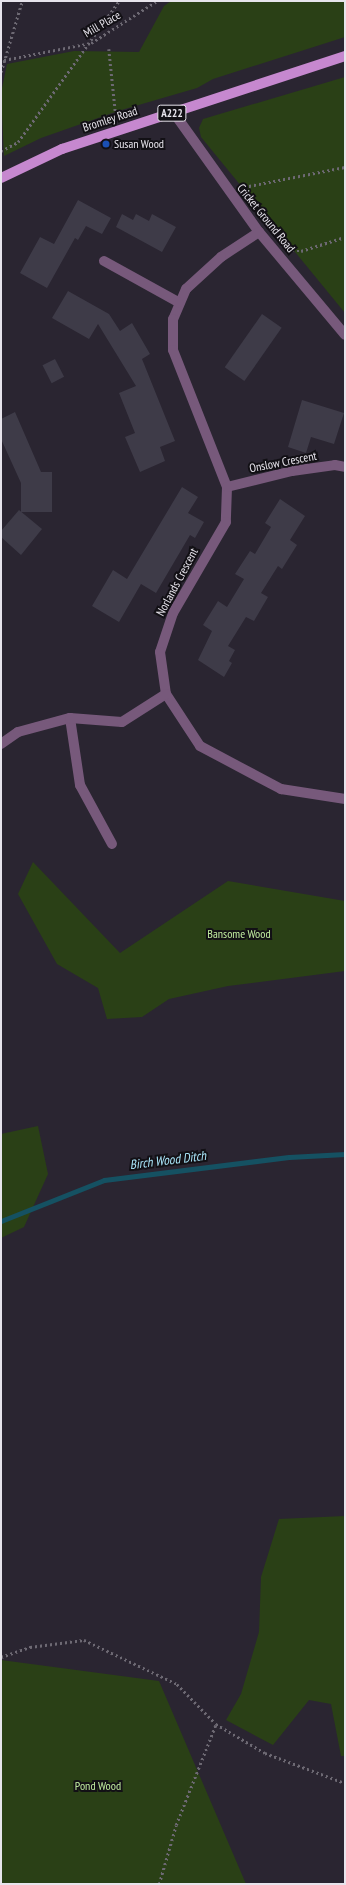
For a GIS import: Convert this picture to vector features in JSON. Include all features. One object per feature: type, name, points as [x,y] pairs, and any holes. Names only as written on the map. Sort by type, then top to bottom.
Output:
[{"type":"main road","name":"Bromley Road","points":[[1,178],[62,149],[345,56]]},
{"type":"street","name":"Cricket Ground Road","points":[[174,113],[227,191],[258,232],[345,335]]},
{"type":"street","name":"Norlands Crescent","points":[[258,232],[221,257],[186,289],[178,302],[173,319],[173,350],[227,487],[226,522],[173,613],[160,652],[166,694],[200,746],[280,789],[345,799]]},
{"type":"street","points":[[104,261],[178,302]]},
{"type":"street","name":"Onslow Crescent","points":[[227,487],[292,471],[335,465],[345,467]]},
{"type":"street","points":[[1,744],[18,732],[70,718],[122,722],[166,694]]},
{"type":"street","points":[[70,718],[80,785],[112,844]]},
{"type":"path","points":[[1,72],[22,1]]},
{"type":"path","points":[[1,151],[18,142],[92,43],[120,1]]},
{"type":"path","name":"Mill Place","points":[[4,60],[92,43],[157,1]]},
{"type":"path","points":[[110,49],[117,130]]},
{"type":"path","points":[[227,191],[345,167]]},
{"type":"path","points":[[274,250],[301,251],[345,237]]},
{"type":"path","points":[[1,1657],[30,1647],[84,1640],[177,1684],[216,1724],[265,1753],[321,1776],[345,1783]]},
{"type":"path","points":[[159,1884],[176,1825],[216,1724]]},
{"type":"green space","points":[[171,1],[345,1],[345,37],[213,79],[197,88],[118,111],[41,138],[4,156],[1,93],[7,64],[74,51],[139,52],[164,6]]},
{"type":"green space","points":[[345,77],[345,313],[201,137],[199,128],[203,119]]},
{"type":"green space","name":"Bansome Wood","points":[[33,862],[120,953],[228,881],[345,901],[345,971],[228,986],[169,999],[142,1017],[107,1019],[98,988],[57,964],[18,894]]},
{"type":"green space","points":[[38,1126],[48,1174],[24,1227],[1,1238],[1,1134]]},
{"type":"green space","points":[[345,1516],[345,1756],[341,1756],[331,1704],[309,1700],[273,1745],[226,1720],[241,1694],[259,1632],[261,1577],[279,1519]]},
{"type":"green space","name":"Pond Wood","points":[[1,1660],[159,1681],[246,1884],[1,1884]]},
{"type":"building","points":[[78,200],[111,218],[102,234],[86,226],[78,240],[75,238],[47,288],[20,273],[40,237],[54,244]]},
{"type":"building","points":[[122,214],[133,220],[136,214],[149,221],[152,214],[176,227],[162,252],[116,227]]},
{"type":"building","points":[[68,291],[109,314],[120,331],[132,323],[150,354],[142,359],[175,441],[160,447],[165,461],[140,472],[125,437],[135,433],[119,393],[136,386],[98,324],[89,339],[52,318]]},
{"type":"building","points":[[262,314],[282,328],[244,381],[225,367]]},
{"type":"building","points":[[55,359],[64,377],[52,383],[43,365]]},
{"type":"building","points":[[302,400],[344,413],[334,444],[311,437],[306,453],[288,447]]},
{"type":"building","points":[[15,412],[41,472],[52,472],[52,512],[21,512],[21,483],[1,439],[1,419]]},
{"type":"building","points":[[182,487],[198,497],[188,513],[204,522],[195,538],[190,535],[156,593],[141,584],[119,622],[92,606],[113,570],[127,579]]},
{"type":"building","points":[[280,499],[305,516],[290,540],[297,545],[282,569],[278,566],[261,593],[268,597],[254,621],[246,617],[228,646],[235,650],[229,661],[232,663],[224,677],[198,660],[212,631],[203,625],[218,601],[227,607],[244,579],[235,574],[250,551],[255,554],[271,527],[265,523]]},
{"type":"building","points":[[19,510],[42,529],[21,555],[1,537],[1,531]]},
{"type":"waterway","name":"Birch Wood Ditch","points":[[1,1221],[104,1180],[289,1157],[345,1154]]},
{"type":"place","name":"Susan Wood","points":[[106,144]]}]
